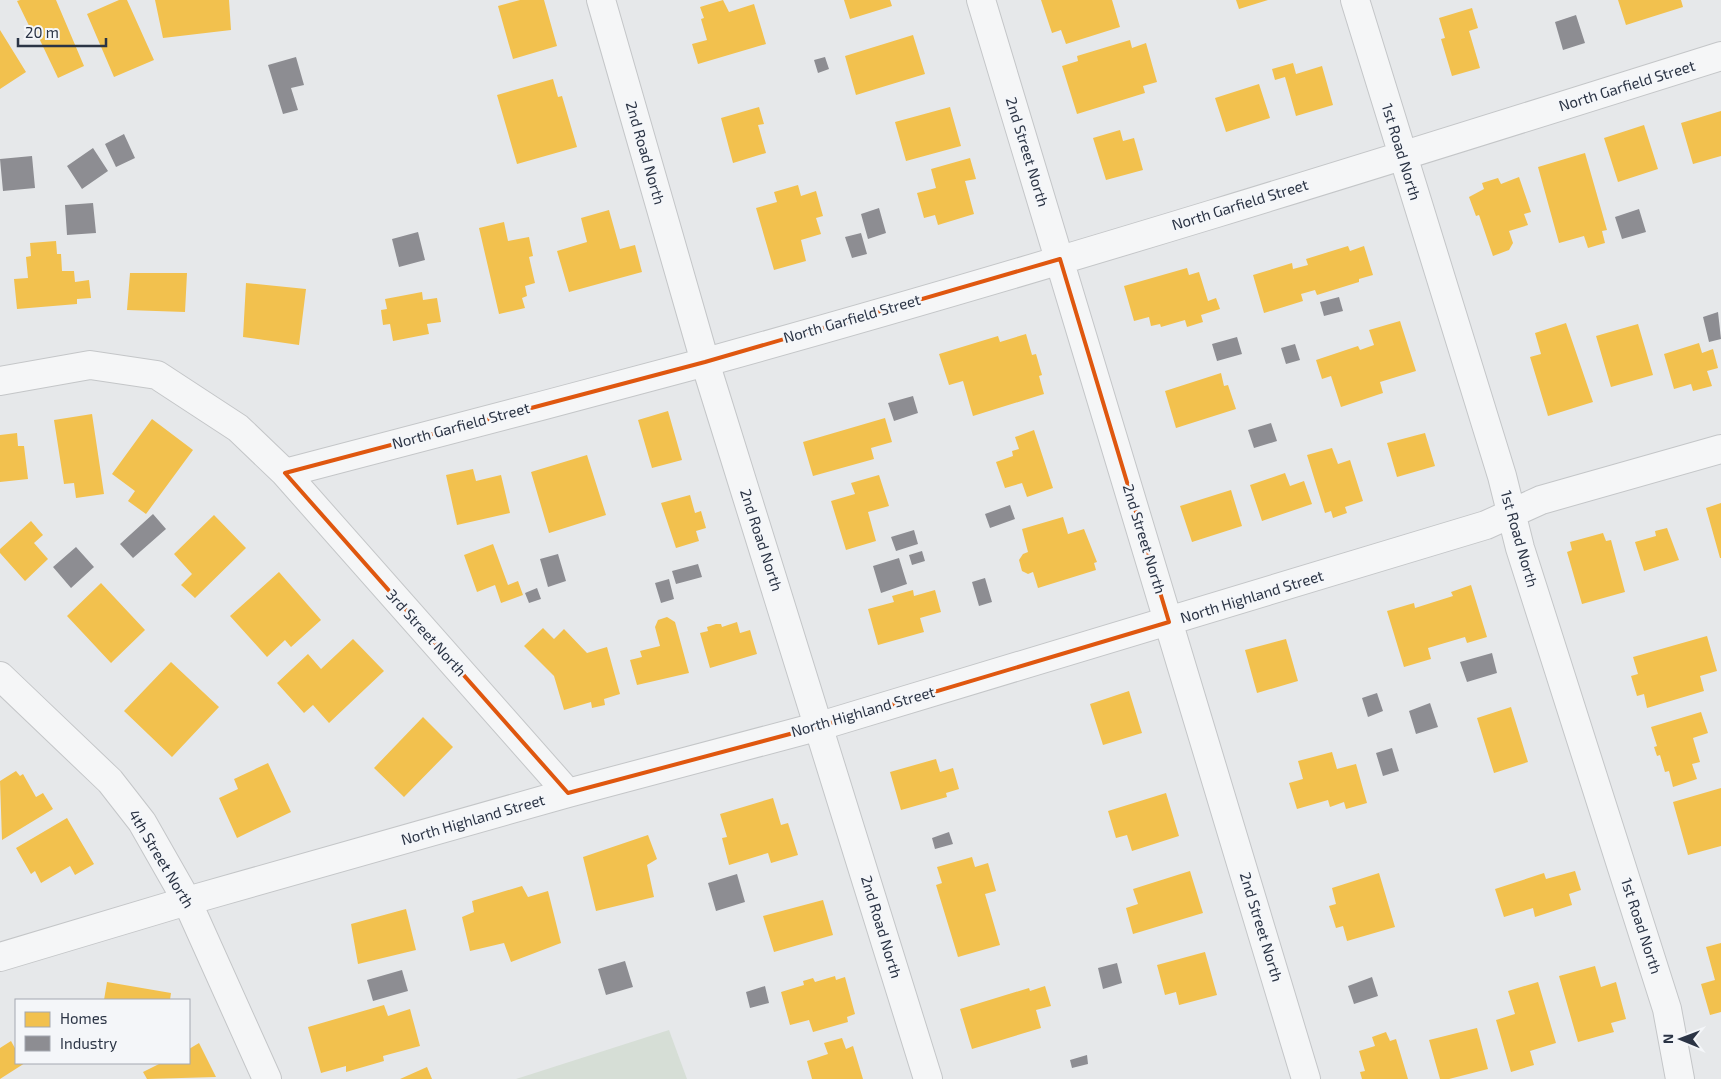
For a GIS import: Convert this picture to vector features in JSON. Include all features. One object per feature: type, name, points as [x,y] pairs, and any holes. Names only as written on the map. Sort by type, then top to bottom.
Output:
[{"type":"street","name":"2nd Road North","points":[[601,0],[705,362],[820,726],[928,1079]]},
{"type":"street","name":"2nd Street North","points":[[980,0],[1060,259],[1306,1079]]},
{"type":"street","name":"1st Road North","points":[[1355,0],[1502,476],[1520,548],[1667,1009],[1680,1079]]},
{"type":"street","name":"North Garfield Street","points":[[285,473],[705,362],[1060,259],[1402,157],[1721,56]]},
{"type":"street","points":[[0,381],[90,365],[157,376],[238,428],[285,473]]},
{"type":"street","name":"North Highland Street","points":[[0,957],[187,900],[568,793],[820,726],[1486,525],[1541,500],[1721,450]]},
{"type":"street","name":"3rd Street North","points":[[285,473],[568,793]]},
{"type":"street","name":"4th Street North","points":[[0,676],[110,781],[142,822],[187,900],[267,1079]]},
{"type":"highlighted area","points":[[1060,259],[1169,622],[820,726],[568,793],[285,473],[705,362]]},
{"type":"shaded area","points":[[669,1030],[687,1079],[516,1079]]},
{"type":"building: Homes","points":[[56,0],[84,66],[58,78],[38,36],[35,38],[17,1]]},
{"type":"building: Homes","points":[[119,0],[127,0],[154,60],[114,77],[87,14]]},
{"type":"building: Homes","points":[[155,0],[229,0],[231,30],[163,38]]},
{"type":"building: Homes","points":[[520,0],[544,0],[557,46],[513,59],[498,6]]},
{"type":"building: Homes","points":[[723,0],[729,12],[754,4],[766,44],[698,64],[692,44],[707,40],[701,19],[704,18],[700,7]]},
{"type":"building: Homes","points":[[844,0],[890,0],[892,6],[850,19]]},
{"type":"building: Homes","points":[[1041,0],[1112,0],[1120,27],[1066,44],[1061,30],[1052,33]]},
{"type":"building: Homes","points":[[1236,0],[1268,0],[1239,9]]},
{"type":"building: Homes","points":[[1618,0],[1681,0],[1683,7],[1626,25]]},
{"type":"building: Homes","points":[[1472,8],[1478,28],[1469,31],[1480,68],[1452,76],[1441,39],[1445,38],[1439,18]]},
{"type":"building: Homes","points":[[0,30],[26,72],[0,89]]},
{"type":"building: Homes","points":[[913,35],[925,74],[856,95],[845,56]]},
{"type":"building: Homes","points":[[1130,40],[1132,48],[1146,43],[1157,82],[1143,86],[1145,93],[1077,114],[1062,66],[1078,61],[1077,56]]},
{"type":"building: Homes","points":[[1293,63],[1296,74],[1322,66],[1333,105],[1296,116],[1285,77],[1275,80],[1272,69]]},
{"type":"building: Homes","points":[[553,79],[558,97],[562,96],[577,147],[517,164],[497,95]]},
{"type":"building: Homes","points":[[1259,84],[1270,118],[1226,132],[1215,98]]},
{"type":"building: Homes","points":[[759,107],[764,124],[758,125],[766,153],[733,163],[721,118]]},
{"type":"building: Homes","points":[[950,107],[961,146],[906,161],[895,122]]},
{"type":"building: Homes","points":[[1721,111],[1721,156],[1693,164],[1681,123]]},
{"type":"building: Homes","points":[[1644,125],[1658,169],[1618,182],[1604,138]]},
{"type":"building: Homes","points":[[1120,130],[1123,141],[1134,138],[1143,170],[1106,180],[1093,138]]},
{"type":"building: Homes","points":[[1585,153],[1607,230],[1602,231],[1605,243],[1588,248],[1584,236],[1559,243],[1538,167]]},
{"type":"building: Homes","points":[[970,158],[976,179],[965,181],[974,214],[938,225],[935,215],[924,218],[917,193],[936,188],[931,169]]},
{"type":"building: Homes","points":[[1519,177],[1531,212],[1524,214],[1528,225],[1509,231],[1513,243],[1509,250],[1493,256],[1479,215],[1476,216],[1469,197],[1484,189],[1482,183],[1498,178],[1501,184]]},
{"type":"building: Homes","points":[[798,185],[801,196],[816,191],[823,216],[816,218],[821,234],[801,240],[806,261],[774,270],[756,208],[777,202],[774,192]]},
{"type":"building: Homes","points":[[609,210],[620,249],[635,245],[642,272],[569,292],[557,251],[587,242],[581,218]]},
{"type":"building: Homes","points":[[504,222],[508,241],[529,237],[533,256],[529,257],[535,283],[525,286],[527,296],[522,298],[525,308],[499,314],[479,228]]},
{"type":"building: Homes","points":[[56,241],[57,254],[61,254],[62,271],[74,271],[75,282],[89,280],[91,298],[77,299],[77,304],[17,309],[14,279],[28,278],[26,257],[31,256],[30,243]]},
{"type":"building: Homes","points":[[1348,246],[1350,251],[1364,246],[1373,275],[1359,279],[1359,282],[1317,295],[1315,290],[1301,294],[1303,301],[1264,313],[1253,275],[1292,263],[1293,269],[1308,265],[1306,259]]},
{"type":"building: Homes","points":[[1187,268],[1189,275],[1199,272],[1208,301],[1216,298],[1220,309],[1201,315],[1203,322],[1187,327],[1185,320],[1161,327],[1160,324],[1151,326],[1149,317],[1134,321],[1124,286]]},
{"type":"building: Homes","points":[[130,273],[187,273],[185,312],[127,310]]},
{"type":"building: Homes","points":[[246,283],[306,289],[299,345],[243,337]]},
{"type":"building: Homes","points":[[422,292],[423,300],[437,298],[441,322],[427,324],[429,334],[393,341],[390,324],[383,325],[381,310],[387,309],[385,299]]},
{"type":"building: Homes","points":[[1400,321],[1416,371],[1380,382],[1383,393],[1341,407],[1331,376],[1322,379],[1316,360],[1358,346],[1360,350],[1374,345],[1369,330]]},
{"type":"building: Homes","points":[[1566,323],[1593,402],[1548,416],[1530,357],[1541,354],[1535,333]]},
{"type":"building: Homes","points":[[1638,324],[1653,375],[1611,387],[1596,336]]},
{"type":"building: Homes","points":[[1026,334],[1032,355],[1036,354],[1042,375],[1039,376],[1044,394],[973,416],[963,381],[949,385],[939,354],[998,336],[1000,342]]},
{"type":"building: Homes","points":[[1699,343],[1702,353],[1713,349],[1718,368],[1707,371],[1712,386],[1693,391],[1691,384],[1674,389],[1664,354]]},
{"type":"building: Homes","points":[[1221,373],[1224,386],[1228,385],[1236,409],[1176,428],[1165,391]]},
{"type":"building: Homes","points":[[668,411],[682,460],[652,468],[638,420]]},
{"type":"building: Homes","points":[[92,414],[104,494],[76,498],[74,483],[64,484],[54,420]]},
{"type":"building: Homes","points":[[885,418],[892,442],[871,448],[874,459],[813,476],[803,442]]},
{"type":"building: Homes","points":[[152,419],[193,450],[146,514],[128,501],[135,491],[112,474]]},
{"type":"building: Homes","points":[[1034,430],[1053,488],[1027,497],[1022,483],[1005,488],[996,462],[1013,456],[1012,451],[1019,449],[1015,437]]},
{"type":"building: Homes","points":[[17,433],[18,446],[24,446],[28,479],[0,482],[0,435]]},
{"type":"building: Homes","points":[[1425,433],[1435,466],[1397,477],[1387,443]]},
{"type":"building: Homes","points":[[1332,448],[1338,464],[1350,460],[1363,501],[1345,507],[1347,513],[1333,518],[1331,511],[1325,513],[1307,455]]},
{"type":"building: Homes","points":[[587,455],[606,515],[549,533],[531,472]]},
{"type":"building: Homes","points":[[473,469],[476,481],[501,475],[510,513],[457,525],[446,475]]},
{"type":"building: Homes","points":[[1285,473],[1290,486],[1304,481],[1312,504],[1262,521],[1250,485]]},
{"type":"building: Homes","points":[[879,475],[889,506],[868,512],[876,541],[846,550],[831,501],[855,494],[851,483]]},
{"type":"building: Homes","points":[[1231,490],[1242,526],[1192,542],[1180,506]]},
{"type":"building: Homes","points":[[690,495],[695,513],[701,511],[706,528],[696,531],[699,541],[676,548],[661,503]]},
{"type":"building: Homes","points":[[1721,503],[1721,558],[1720,558],[1706,508]]},
{"type":"building: Homes","points":[[214,515],[246,548],[195,598],[181,585],[192,574],[174,554]]},
{"type":"building: Homes","points":[[1063,517],[1068,534],[1084,529],[1097,562],[1094,563],[1096,570],[1038,588],[1033,572],[1028,574],[1022,571],[1019,560],[1023,554],[1028,552],[1022,529]]},
{"type":"building: Homes","points":[[31,521],[43,535],[34,543],[48,559],[25,581],[0,553],[0,549]]},
{"type":"building: Homes","points":[[1667,528],[1679,560],[1644,571],[1635,542],[1656,536],[1655,531]]},
{"type":"building: Homes","points":[[1603,533],[1606,541],[1611,540],[1625,592],[1582,604],[1567,552],[1572,550],[1570,542]]},
{"type":"building: Homes","points":[[493,544],[508,585],[518,581],[523,595],[501,603],[495,585],[477,592],[464,555]]},
{"type":"building: Homes","points":[[279,572],[321,620],[291,647],[285,640],[267,657],[230,616]]},
{"type":"building: Homes","points":[[101,583],[145,630],[111,663],[67,616]]},
{"type":"building: Homes","points":[[1471,585],[1487,637],[1467,643],[1465,637],[1428,648],[1431,659],[1404,667],[1387,611],[1414,603],[1415,608],[1453,596],[1451,592]]},
{"type":"building: Homes","points":[[913,590],[914,596],[935,590],[941,612],[920,618],[924,632],[878,645],[868,609],[894,602],[892,596]]},
{"type":"building: Homes","points":[[667,617],[675,622],[689,673],[637,685],[630,660],[642,657],[640,651],[660,646],[655,627],[658,620]]},
{"type":"building: Homes","points":[[737,622],[740,633],[750,630],[757,654],[710,668],[700,633],[708,631],[707,627],[716,624],[721,624],[722,627]]},
{"type":"building: Homes","points":[[543,628],[554,639],[564,629],[587,653],[607,647],[620,694],[604,699],[605,705],[592,708],[591,702],[564,710],[554,676],[524,646]]},
{"type":"building: Homes","points":[[1707,636],[1717,671],[1700,676],[1704,691],[1647,708],[1644,694],[1637,696],[1631,676],[1638,674],[1633,657]]},
{"type":"building: Homes","points":[[353,639],[384,671],[329,723],[313,705],[304,713],[277,683],[308,654],[321,669]]},
{"type":"building: Homes","points":[[1286,639],[1298,681],[1257,693],[1245,650]]},
{"type":"building: Homes","points":[[171,662],[219,707],[172,757],[124,711]]},
{"type":"building: Homes","points":[[1129,691],[1142,733],[1103,745],[1090,704]]},
{"type":"building: Homes","points":[[1511,707],[1528,762],[1494,773],[1477,718]]},
{"type":"building: Homes","points":[[1701,712],[1708,733],[1693,738],[1700,762],[1692,764],[1697,779],[1673,787],[1669,771],[1665,772],[1660,755],[1657,756],[1654,747],[1657,746],[1651,727]]},
{"type":"building: Homes","points":[[423,717],[453,747],[404,797],[374,768]]},
{"type":"building: Homes","points":[[1332,752],[1337,769],[1356,764],[1367,803],[1346,809],[1344,802],[1330,807],[1328,800],[1297,809],[1289,783],[1303,779],[1298,761]]},
{"type":"building: Homes","points":[[936,759],[940,772],[953,768],[959,789],[946,793],[947,797],[901,810],[890,772]]},
{"type":"building: Homes","points":[[268,763],[291,812],[237,838],[219,798],[238,789],[234,779]]},
{"type":"building: Homes","points":[[16,771],[20,776],[23,774],[36,797],[43,793],[53,809],[2,840],[0,781]]},
{"type":"building: Homes","points":[[1721,788],[1721,846],[1688,855],[1673,802]]},
{"type":"building: Homes","points":[[1166,793],[1179,836],[1132,851],[1127,835],[1116,838],[1108,811]]},
{"type":"building: Homes","points":[[773,798],[781,825],[788,823],[798,855],[771,863],[768,853],[729,865],[722,838],[727,837],[720,814]]},
{"type":"building: Homes","points":[[67,818],[94,864],[75,875],[70,866],[41,883],[35,871],[31,874],[16,848]]},
{"type":"building: Homes","points":[[648,835],[657,859],[647,865],[654,897],[596,911],[583,857]]},
{"type":"building: Homes","points":[[972,857],[975,867],[988,863],[996,891],[985,894],[1000,945],[958,957],[936,885],[942,883],[937,867]]},
{"type":"building: Homes","points":[[1190,871],[1203,913],[1133,934],[1126,908],[1138,904],[1133,889]]},
{"type":"building: Homes","points":[[1575,871],[1581,890],[1569,894],[1572,905],[1535,917],[1533,908],[1504,917],[1495,889],[1544,873],[1546,879]]},
{"type":"building: Homes","points":[[1379,873],[1395,927],[1347,941],[1343,926],[1336,928],[1329,906],[1336,904],[1332,888]]},
{"type":"building: Homes","points":[[522,886],[528,897],[548,891],[561,943],[511,962],[504,943],[470,951],[462,917],[474,912],[472,901]]},
{"type":"building: Homes","points":[[823,900],[833,935],[774,952],[763,916]]},
{"type":"building: Homes","points":[[406,909],[416,950],[358,964],[351,924]]},
{"type":"building: Homes","points":[[1721,943],[1721,1012],[1710,1015],[1701,984],[1715,980],[1706,947]]},
{"type":"building: Homes","points":[[1205,952],[1217,995],[1179,1005],[1176,992],[1165,995],[1157,965]]},
{"type":"building: Homes","points":[[1595,966],[1601,987],[1616,982],[1626,1019],[1611,1023],[1614,1032],[1578,1042],[1559,976]]},
{"type":"building: Homes","points":[[835,976],[836,980],[845,977],[855,1014],[847,1017],[848,1022],[813,1032],[809,1020],[790,1025],[781,992],[804,985],[803,981],[813,978],[815,982]]},
{"type":"building: Homes","points":[[107,982],[171,993],[170,999],[104,999]]},
{"type":"building: Homes","points":[[1538,982],[1556,1043],[1530,1051],[1534,1065],[1511,1072],[1496,1020],[1515,1014],[1508,991]]},
{"type":"building: Homes","points":[[1045,986],[1051,1006],[1036,1010],[1041,1028],[972,1049],[960,1009],[1029,988],[1030,991]]},
{"type":"building: Homes","points":[[384,1005],[388,1016],[410,1009],[420,1046],[383,1056],[384,1061],[346,1072],[346,1066],[321,1073],[308,1027]]},
{"type":"building: Homes","points":[[1477,1028],[1488,1069],[1449,1079],[1440,1079],[1429,1040]]},
{"type":"building: Homes","points":[[1386,1032],[1390,1041],[1396,1039],[1408,1079],[1362,1079],[1360,1072],[1365,1071],[1359,1051],[1375,1046],[1372,1037]]},
{"type":"building: Homes","points":[[842,1038],[846,1049],[853,1046],[863,1079],[812,1079],[807,1061],[828,1054],[824,1043]]},
{"type":"building: Homes","points":[[11,1041],[15,1048],[15,1064],[23,1064],[0,1079],[0,1048]]},
{"type":"building: Homes","points":[[199,1043],[216,1077],[147,1079],[143,1072],[159,1064],[190,1064],[190,1048]]},
{"type":"building: Homes","points":[[427,1067],[432,1079],[400,1079]]},
{"type":"building: Industry","points":[[1576,15],[1585,43],[1563,50],[1555,22]]},
{"type":"building: Industry","points":[[296,57],[304,85],[291,88],[298,110],[283,114],[268,65]]},
{"type":"building: Industry","points":[[825,57],[829,69],[818,73],[814,60]]},
{"type":"building: Industry","points":[[124,134],[135,158],[116,167],[105,144]]},
{"type":"building: Industry","points":[[93,148],[108,171],[82,189],[67,166]]},
{"type":"building: Industry","points":[[32,156],[35,188],[3,191],[0,159]]},
{"type":"building: Industry","points":[[93,203],[96,233],[67,235],[65,205]]},
{"type":"building: Industry","points":[[879,208],[886,233],[868,239],[861,214]]},
{"type":"building: Industry","points":[[1639,209],[1646,232],[1622,239],[1615,217]]},
{"type":"building: Industry","points":[[418,232],[425,260],[399,267],[392,239]]},
{"type":"building: Industry","points":[[861,233],[867,254],[852,258],[845,237]]},
{"type":"building: Industry","points":[[1339,297],[1343,311],[1324,316],[1320,302]]},
{"type":"building: Industry","points":[[1718,312],[1721,339],[1709,342],[1703,317]]},
{"type":"building: Industry","points":[[1237,337],[1242,354],[1217,361],[1212,344]]},
{"type":"building: Industry","points":[[1295,344],[1300,360],[1286,364],[1281,348]]},
{"type":"building: Industry","points":[[913,396],[918,413],[894,421],[888,403]]},
{"type":"building: Industry","points":[[1271,423],[1277,441],[1254,448],[1248,430]]},
{"type":"building: Industry","points":[[1010,505],[1015,519],[990,528],[985,514]]},
{"type":"building: Industry","points":[[153,514],[166,529],[133,558],[120,544]]},
{"type":"building: Industry","points":[[914,530],[918,544],[896,551],[891,537]]},
{"type":"building: Industry","points":[[76,547],[94,567],[71,588],[53,567]]},
{"type":"building: Industry","points":[[922,551],[925,561],[912,565],[909,555]]},
{"type":"building: Industry","points":[[558,554],[566,581],[548,587],[540,559]]},
{"type":"building: Industry","points":[[899,558],[907,584],[881,593],[873,566]]},
{"type":"building: Industry","points":[[698,564],[702,577],[676,584],[672,571]]},
{"type":"building: Industry","points":[[985,578],[992,602],[979,606],[972,582]]},
{"type":"building: Industry","points":[[669,579],[674,599],[661,603],[655,583]]},
{"type":"building: Industry","points":[[537,588],[541,599],[529,603],[525,593]]},
{"type":"building: Industry","points":[[1492,653],[1497,673],[1467,682],[1460,662]]},
{"type":"building: Industry","points":[[1377,693],[1383,711],[1368,717],[1362,698]]},
{"type":"building: Industry","points":[[1430,703],[1438,727],[1416,734],[1409,711]]},
{"type":"building: Industry","points":[[1392,748],[1399,771],[1383,776],[1376,753]]},
{"type":"building: Industry","points":[[949,832],[953,844],[935,849],[932,838]]},
{"type":"building: Industry","points":[[737,874],[745,902],[716,911],[708,883]]},
{"type":"building: Industry","points":[[625,961],[633,987],[606,995],[598,969]]},
{"type":"building: Industry","points":[[1117,963],[1122,983],[1103,989],[1098,968]]},
{"type":"building: Industry","points":[[402,970],[408,991],[373,1001],[367,980]]},
{"type":"building: Industry","points":[[1372,977],[1378,996],[1354,1004],[1348,986]]},
{"type":"building: Industry","points":[[765,986],[769,1003],[750,1008],[746,992]]},
{"type":"building: Industry","points":[[1087,1055],[1088,1064],[1072,1068],[1070,1060]]}]
